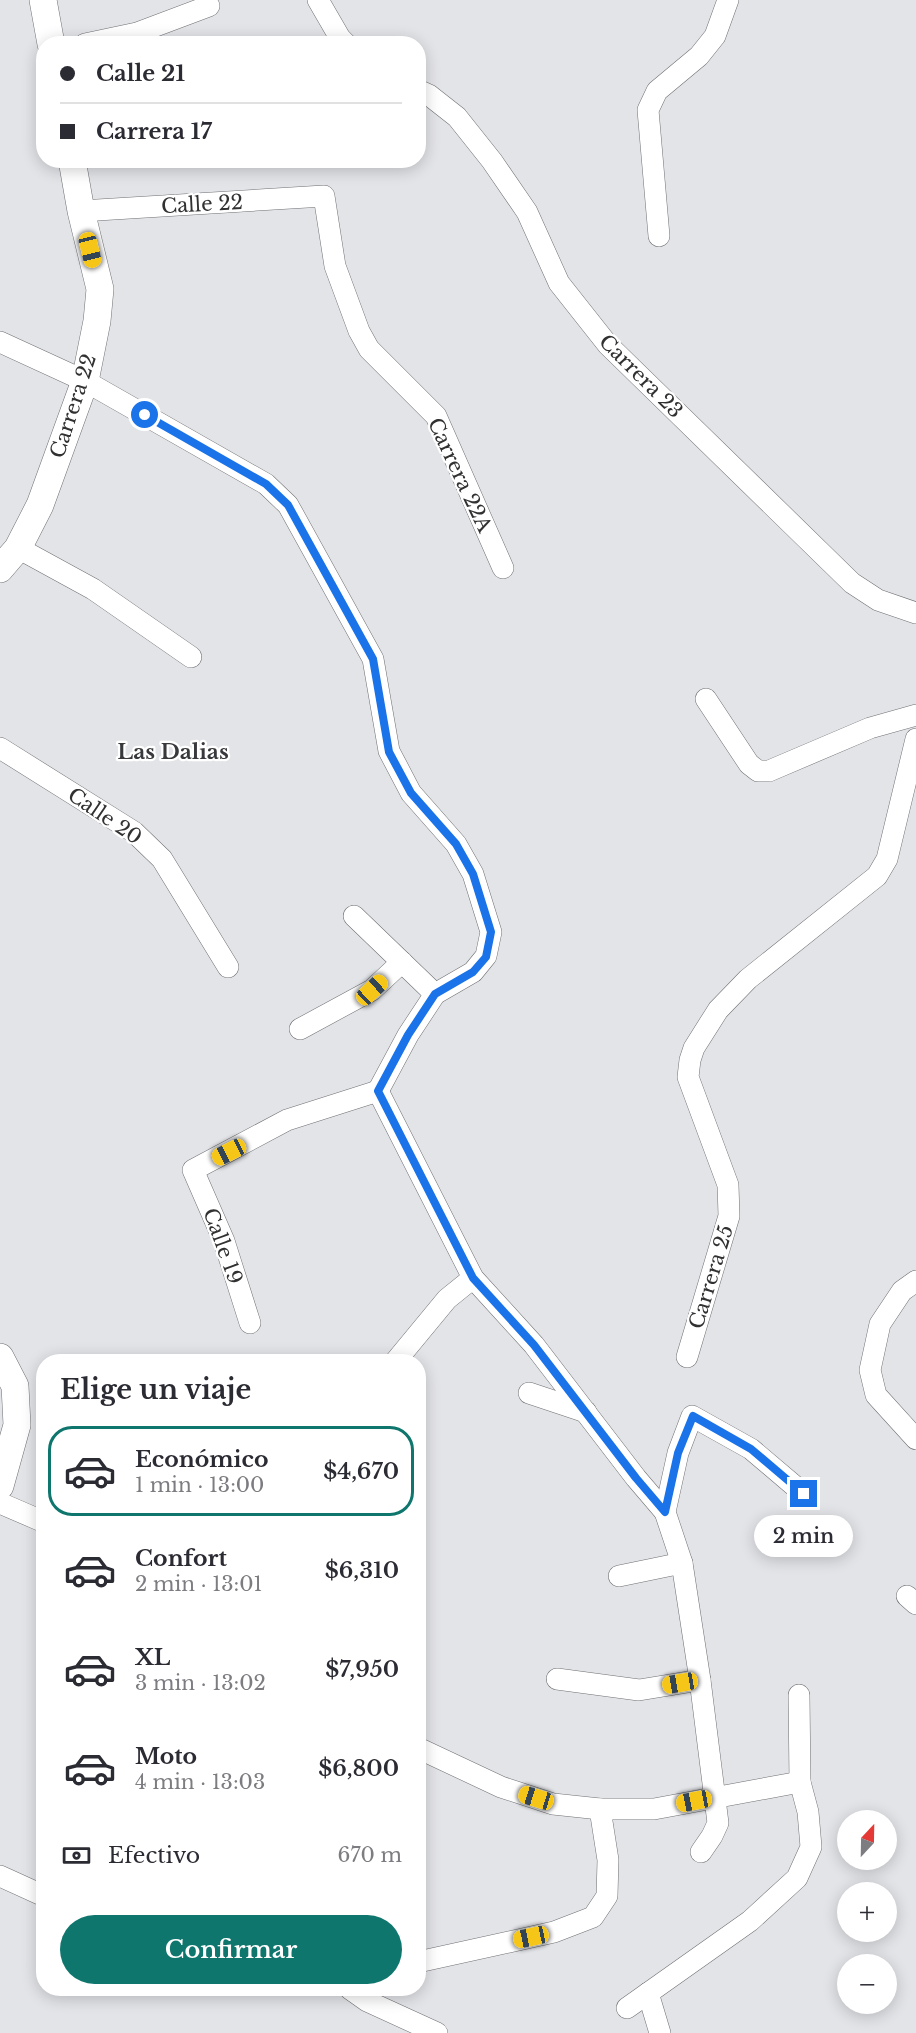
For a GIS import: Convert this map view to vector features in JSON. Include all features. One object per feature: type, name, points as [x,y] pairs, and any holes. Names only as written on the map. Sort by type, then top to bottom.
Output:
[{"type":"main road","points":[[43,0],[50,36]]},
{"type":"main road","name":"Carrera 22","points":[[0,569],[18,548],[40,505],[85,381],[97,321],[100,289],[81,211],[73,168]]},
{"type":"main road","points":[[0,1357],[15,1386],[17,1425],[0,1486]]},
{"type":"street","points":[[318,0],[339,36]]},
{"type":"street","points":[[659,236],[648,110],[657,91],[699,56],[715,36],[728,0]]},
{"type":"street","points":[[123,36],[137,33],[209,6]]},
{"type":"street","name":"Carrera 23","points":[[426,94],[457,117],[492,160],[527,212],[559,283],[608,345],[852,583],[878,600],[916,613]]},
{"type":"street","name":"Calle 22","points":[[81,211],[324,196]]},
{"type":"street","name":"Carrera 22A","points":[[324,196],[335,266],[359,332],[369,349],[436,416],[503,568]]},
{"type":"street","points":[[0,342],[85,381],[266,484],[288,505],[373,659],[389,752],[411,793],[456,844],[473,874],[491,932],[486,957],[473,972],[435,994],[408,1035],[378,1091],[473,1278],[534,1345],[636,1478],[665,1512],[682,1563],[718,1823],[700,1852]]},
{"type":"street","points":[[18,548],[93,589],[191,657]]},
{"type":"street","points":[[706,699],[749,764],[758,771],[769,771],[870,729],[916,715]]},
{"type":"street","name":"Carrera 25","points":[[687,1357],[729,1216],[728,1185],[688,1077],[694,1048],[718,1010],[748,979],[878,876],[887,859],[916,739]]},
{"type":"street","name":"Calle 20","points":[[0,748],[134,832],[162,858],[228,967]]},
{"type":"street","points":[[354,916],[435,994]]},
{"type":"street","points":[[300,1029],[372,990],[402,962]]},
{"type":"street","name":"Calle 19","points":[[249,1323],[224,1241],[193,1170],[287,1120],[378,1091]]},
{"type":"street","points":[[403,1354],[447,1299],[473,1278]]},
{"type":"street","points":[[916,1281],[903,1291],[879,1324],[870,1370],[876,1395],[916,1440]]},
{"type":"street","points":[[529,1393],[586,1412]]},
{"type":"street","points":[[665,1512],[678,1453],[693,1416],[751,1449],[804,1494]]},
{"type":"street","points":[[0,1503],[36,1519]]},
{"type":"street","points":[[619,1576],[682,1563]]},
{"type":"street","points":[[557,1679],[639,1690],[700,1680]]},
{"type":"street","points":[[627,2008],[750,1921],[797,1878],[811,1847],[808,1812],[800,1782],[799,1695]]},
{"type":"street","points":[[426,1752],[501,1787],[553,1804],[600,1809],[654,1809],[800,1782]]},
{"type":"street","points":[[426,1960],[554,1932],[593,1917],[607,1896],[608,1860],[600,1809]]},
{"type":"street","points":[[0,1876],[36,1892]]},
{"type":"street","points":[[648,1993],[660,2033]]},
{"type":"street","points":[[360,1996],[437,2033]]},
{"type":"district","name":"Las Dalias","points":[[173,752]]},
{"type":"route","points":[[145,415],[266,484],[288,505],[373,659],[389,752],[411,793],[456,844],[473,874],[491,932],[486,957],[473,972],[435,994],[408,1035],[378,1091],[473,1278],[534,1345],[636,1478],[665,1512],[678,1453],[693,1416],[751,1449],[804,1494]]}]
